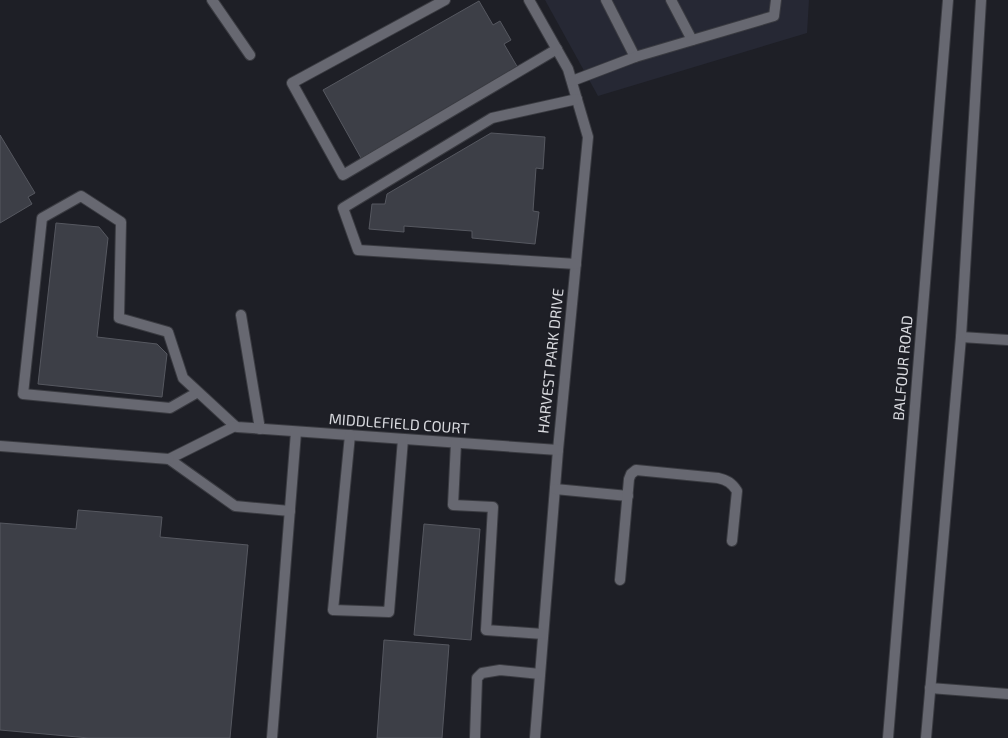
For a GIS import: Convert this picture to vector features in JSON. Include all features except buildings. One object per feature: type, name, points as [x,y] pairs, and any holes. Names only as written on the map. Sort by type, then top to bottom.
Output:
[{"type":"street","points":[[212,0],[250,55]]},
{"type":"street","points":[[444,0],[292,83],[343,175],[557,49]]},
{"type":"street","name":"HARVEST PARK DRIVE","points":[[529,0],[568,69],[588,137],[558,450],[535,738]]},
{"type":"street","points":[[606,0],[635,57]]},
{"type":"street","points":[[671,0],[692,40]]},
{"type":"street","points":[[572,80],[635,57],[774,16],[776,0]]},
{"type":"street","name":"BALFOUR ROAD","points":[[888,738],[948,0]]},
{"type":"street","points":[[926,738],[961,338],[981,0]]},
{"type":"street","points":[[576,264],[358,250],[343,208],[492,118],[577,99]]},
{"type":"street","points":[[0,446],[169,459],[236,426],[183,378],[168,332],[119,318],[121,222],[81,196],[42,218],[23,394],[170,408],[198,392]]},
{"type":"street","points":[[241,315],[260,429]]},
{"type":"street","points":[[961,338],[1008,340]]},
{"type":"street","name":"MIDDLEFIELD COURT","points":[[236,426],[296,432],[558,450]]},
{"type":"street","points":[[272,738],[296,432]]},
{"type":"street","points":[[350,435],[333,610],[389,612],[403,439]]},
{"type":"street","points":[[456,443],[453,505],[493,507],[486,630],[543,634]]},
{"type":"street","points":[[169,459],[235,506],[290,510]]},
{"type":"street","points":[[620,580],[629,478],[630,474],[636,470],[727,480],[737,491],[732,541]]},
{"type":"street","points":[[555,489],[628,496]]},
{"type":"street","points":[[475,738],[478,678],[482,673],[500,670],[540,674]]},
{"type":"street","points":[[930,688],[1008,694]]},
{"type":"shaded area","points":[[545,0],[809,0],[807,33],[598,96]]}]
